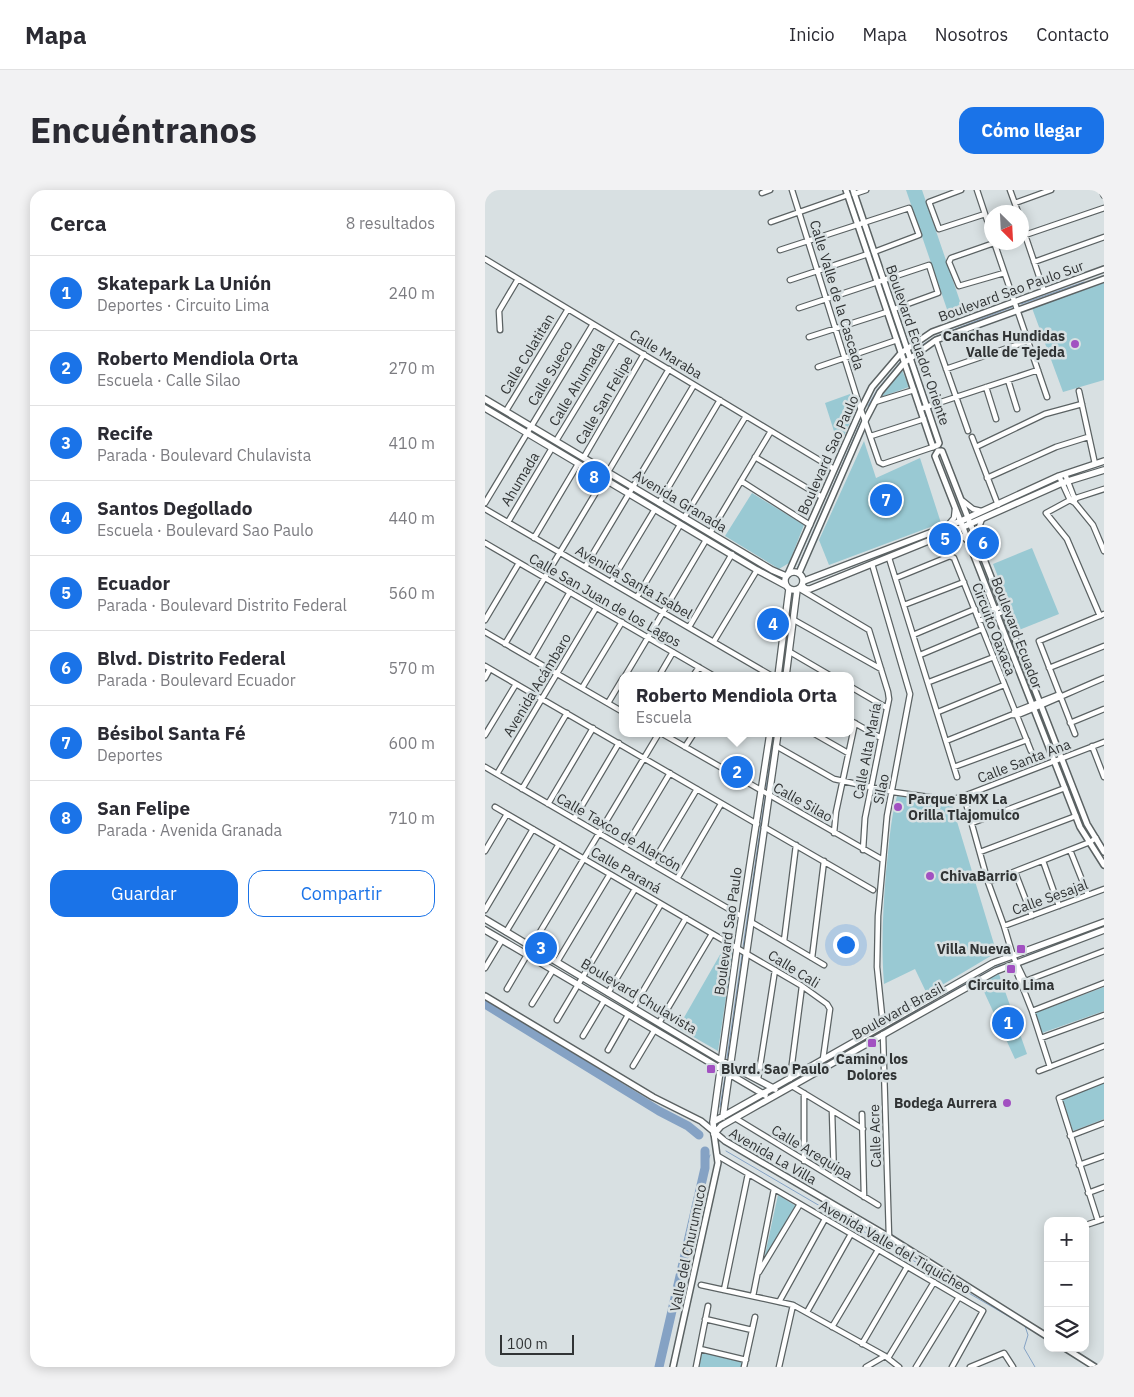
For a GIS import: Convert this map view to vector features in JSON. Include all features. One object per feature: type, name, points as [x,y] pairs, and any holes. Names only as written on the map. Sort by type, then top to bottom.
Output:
[{"type":"main road","name":"Avenida Granada","points":[[485,399],[772,570],[787,575]]},
{"type":"main road","name":"Avenida Granada","points":[[485,408],[787,587]]},
{"type":"main road","points":[[962,524],[968,518],[1062,475],[1104,461]]},
{"type":"main road","points":[[787,587],[801,586],[875,555],[962,524],[971,524],[1065,482],[1104,470]]},
{"type":"main road","points":[[801,586],[811,589],[889,558],[946,530]]},
{"type":"main road","points":[[778,672],[787,575],[793,572],[799,573],[801,586],[787,672]]},
{"type":"main road","name":"Boulevard Sao Paulo","points":[[714,1134],[713,1122],[741,916],[769,737]]},
{"type":"main road","name":"Boulevard Sao Paulo","points":[[721,1126],[777,737]]},
{"type":"main road","name":"Boulevard Chulavista","points":[[485,920],[722,1061],[731,1064],[781,1092]]},
{"type":"main road","name":"Boulevard Brasil","points":[[713,1122],[993,963],[1104,922]]},
{"type":"main road","name":"Boulevard Chulavista","points":[[485,930],[771,1098]]},
{"type":"main road","name":"Boulevard Brasil","points":[[714,1134],[721,1126],[996,971],[1104,930]]},
{"type":"main road","points":[[863,1036],[867,1043]]},
{"type":"street","points":[[762,193],[770,190]]},
{"type":"street","name":"Calle Valle de la Cascada","points":[[792,190],[865,421],[881,464],[933,447]]},
{"type":"street","points":[[854,192],[866,190]]},
{"type":"street","points":[[961,190],[929,202],[939,229],[984,214]]},
{"type":"street","points":[[977,190],[984,211]]},
{"type":"street","points":[[1010,190],[1015,203],[1051,190]]},
{"type":"street","points":[[1102,190],[1104,194]]},
{"type":"street","name":"Boulevard Ecuador Oriente","points":[[847,193],[933,447],[938,445],[939,442],[854,192]]},
{"type":"street","points":[[771,222],[847,193]]},
{"type":"street","points":[[780,250],[909,208],[919,235],[874,252]]},
{"type":"street","points":[[1029,234],[1104,208]]},
{"type":"street","points":[[1034,262],[1104,237]]},
{"type":"street","points":[[984,246],[951,258],[949,262],[959,286],[1004,273]]},
{"type":"street","points":[[1029,247],[1044,291]]},
{"type":"street","points":[[996,250],[1047,397]]},
{"type":"street","points":[[790,280],[868,254]]},
{"type":"street","name":"Calle Maraba","points":[[485,259],[835,469]]},
{"type":"street","points":[[799,308],[929,265],[939,291],[937,294],[894,309]]},
{"type":"street","name":"Boulevard Sao Paulo Sur","points":[[901,353],[932,332],[1104,269]]},
{"type":"street","points":[[500,330],[499,311],[518,279]]},
{"type":"street","name":"Boulevard Sao Paulo Sur","points":[[904,363],[936,340],[1104,280]]},
{"type":"street","name":"Calle Colatitan","points":[[505,411],[568,309]]},
{"type":"street","points":[[809,337],[887,312]]},
{"type":"street","name":"Calle Sueco","points":[[485,503],[593,324]]},
{"type":"street","name":"Calle Ahumada","points":[[556,441],[618,339]]},
{"type":"street","points":[[818,368],[897,340]]},
{"type":"street","points":[[936,340],[967,431]]},
{"type":"street","points":[[946,368],[1028,341]]},
{"type":"street","name":"Boulevard Sao Paulo","points":[[787,575],[861,408],[872,387],[901,353]]},
{"type":"street","name":"Calle San Felipe","points":[[584,457],[644,354]]},
{"type":"street","name":"Boulevard Sao Paulo","points":[[799,573],[865,421],[880,392],[904,363]]},
{"type":"street","points":[[608,472],[669,369]]},
{"type":"street","points":[[920,409],[1038,370]]},
{"type":"street","points":[[1008,380],[1017,409]]},
{"type":"street","points":[[585,567],[694,385]]},
{"type":"street","points":[[985,387],[996,419]]},
{"type":"street","points":[[875,402],[914,390]]},
{"type":"street","points":[[1079,391],[1095,464]]},
{"type":"street","points":[[659,502],[720,400]]},
{"type":"street","points":[[976,447],[1045,414],[1082,404]]},
{"type":"street","points":[[684,518],[745,416]]},
{"type":"street","points":[[871,436],[923,419]]},
{"type":"street","points":[[710,533],[771,431]]},
{"type":"street","points":[[972,437],[998,505]]},
{"type":"street","points":[[987,478],[1056,446],[1088,437]]},
{"type":"street","name":"Ahumada","points":[[508,522],[552,448]]},
{"type":"street","name":"Boulevard Ecuador","points":[[1104,852],[1087,824],[961,498],[942,451],[938,451],[935,456],[1080,827],[1104,865]]},
{"type":"street","points":[[755,457],[822,498]]},
{"type":"street","points":[[534,538],[578,464]]},
{"type":"street","points":[[1062,475],[1074,500],[1093,525],[1104,551]]},
{"type":"street","points":[[505,644],[603,479]]},
{"type":"street","points":[[741,481],[810,525]]},
{"type":"street","points":[[1075,734],[1039,641],[1102,615],[1067,539],[1046,513],[1074,500],[1104,490]]},
{"type":"street","points":[[961,498],[970,508],[983,512]]},
{"type":"street","points":[[955,508],[954,518],[946,530],[962,536],[969,542]]},
{"type":"street","name":"Avenida Santa Isabel","points":[[485,509],[765,672]]},
{"type":"street","points":[[611,582],[655,509]]},
{"type":"street","points":[[977,540],[978,530],[983,519]]},
{"type":"street","points":[[637,597],[680,525]]},
{"type":"street","points":[[627,672],[706,540]]},
{"type":"street","name":"Calle San Juan de los Lagos","points":[[485,543],[707,672]]},
{"type":"street","points":[[689,627],[735,548]]},
{"type":"street","name":"Silao","points":[[875,555],[875,563],[910,694],[887,816],[878,916],[877,967],[883,1025]]},
{"type":"street","name":"Circuito Oaxaca","points":[[896,578],[953,556],[1014,714],[1031,751]]},
{"type":"street","points":[[889,558],[929,682],[957,778]]},
{"type":"street","points":[[485,620],[519,563]]},
{"type":"street","points":[[714,642],[757,570]]},
{"type":"street","points":[[904,605],[964,582]]},
{"type":"street","name":"Calle Alta María","points":[[801,586],[869,630],[888,692],[889,699],[865,818],[863,850]]},
{"type":"street","points":[[531,659],[570,592]]},
{"type":"street","name":"Avenida Acámbaro","points":[[497,774],[596,608]]},
{"type":"street","points":[[913,635],[975,609]]},
{"type":"street","points":[[978,618],[1004,609]]},
{"type":"street","points":[[794,620],[881,669]]},
{"type":"street","points":[[582,688],[622,622]]},
{"type":"street","points":[[920,655],[982,629]]},
{"type":"street","points":[[485,632],[619,710]]},
{"type":"street","points":[[1049,668],[1104,646]]},
{"type":"street","points":[[661,672],[673,652]]},
{"type":"street","points":[[790,652],[824,672]]},
{"type":"street","points":[[929,682],[993,658]]},
{"type":"street","points":[[485,666],[757,824]]},
{"type":"street","points":[[696,672],[699,667]]},
{"type":"street","points":[[485,678],[490,669]]},
{"type":"street","points":[[946,741],[1104,678]]},
{"type":"street","points":[[485,735],[516,684]]},
{"type":"street","points":[[608,703],[619,685]]},
{"type":"street","points":[[938,712],[1004,685]]},
{"type":"street","points":[[854,689],[887,708]]},
{"type":"street","points":[[1070,723],[1104,709]]},
{"type":"street","points":[[522,788],[567,714]]},
{"type":"street","points":[[854,723],[881,738]]},
{"type":"street","points":[[548,804],[593,728]]},
{"type":"street","points":[[531,947],[657,737]]},
{"type":"street","name":"Calle Silao","points":[[667,737],[883,860]]},
{"type":"street","points":[[685,747],[691,737]]},
{"type":"street","points":[[820,737],[848,754]]},
{"type":"street","points":[[835,833],[836,812],[851,737]]},
{"type":"street","points":[[954,767],[1027,740]]},
{"type":"street","name":"Calle Santa Ana","points":[[776,746],[829,777],[893,792],[950,800],[1104,742]]},
{"type":"street","points":[[574,819],[619,743]]},
{"type":"street","points":[[1092,746],[1104,775]]},
{"type":"street","name":"Calle Taxco de Alarcón","points":[[485,767],[741,916]]},
{"type":"street","points":[[625,848],[670,773]]},
{"type":"street","points":[[972,823],[1065,788]]},
{"type":"street","points":[[651,864],[697,789]]},
{"type":"street","points":[[964,796],[988,882],[1013,956],[1020,967],[1050,1067]]},
{"type":"street","points":[[677,879],[721,804]]},
{"type":"street","name":"Calle Paraná","points":[[495,807],[746,953]]},
{"type":"street","points":[[485,851],[507,814]]},
{"type":"street","points":[[980,852],[1076,816]]},
{"type":"street","points":[[764,827],[873,890]]},
{"type":"street","points":[[485,910],[533,829]]},
{"type":"street","points":[[988,882],[1071,850],[1096,838]]},
{"type":"street","points":[[506,932],[559,844]]},
{"type":"street","points":[[784,941],[796,845]]},
{"type":"street","points":[[1071,850],[1088,895]]},
{"type":"street","points":[[812,958],[824,861]]},
{"type":"street","points":[[1043,861],[1059,906]]},
{"type":"street","points":[[1015,872],[1032,916]]},
{"type":"street","points":[[557,962],[610,874]]},
{"type":"street","points":[[557,1020],[635,889]]},
{"type":"street","name":"Calle Sesajal","points":[[1004,926],[1104,889]]},
{"type":"street","points":[[608,993],[661,904]]},
{"type":"street","points":[[633,1008],[686,918]]},
{"type":"street","points":[[751,922],[824,965]]},
{"type":"street","points":[[659,1023],[712,934]]},
{"type":"street","points":[[485,968],[502,940]]},
{"type":"street","points":[[1023,981],[1104,951]]},
{"type":"street","name":"Calle Cali","points":[[746,953],[802,986],[829,1006],[823,1059]]},
{"type":"street","points":[[507,989],[527,955]]},
{"type":"street","points":[[533,1004],[553,970]]},
{"type":"street","points":[[758,1080],[775,970]]},
{"type":"street","points":[[1032,1011],[1104,983]]},
{"type":"street","points":[[790,1079],[802,986]]},
{"type":"street","name":"Avenida La Villa","points":[[485,996],[653,1097],[701,1121],[714,1134],[889,1237],[1044,1334]]},
{"type":"street","points":[[583,1036],[604,1001]]},
{"type":"street","points":[[608,1050],[628,1015]]},
{"type":"street","points":[[1041,1038],[1104,1015]]},
{"type":"street","points":[[633,1066],[655,1031]]},
{"type":"street","name":"Calle Acre","points":[[883,1034],[889,1237]]},
{"type":"street","points":[[1039,1071],[1104,1046]]},
{"type":"street","points":[[1098,1221],[1059,1098],[1104,1080]]},
{"type":"street","points":[[793,1086],[863,1129]]},
{"type":"street","points":[[804,1093],[804,1160]]},
{"type":"street","points":[[832,1110],[834,1178]]},
{"type":"street","name":"Calle Acre","points":[[862,1114],[865,1197]]},
{"type":"street","name":"Calle Arequipa","points":[[735,1118],[878,1205]]},
{"type":"street","points":[[1070,1136],[1104,1123]]},
{"type":"street","name":"Valle del Churumuco","points":[[673,1367],[718,1163],[714,1134]]},
{"type":"street","name":"Avenida Valle del Tiquicheo","points":[[718,1156],[983,1311],[952,1367]]},
{"type":"street","points":[[1079,1165],[1104,1156]]},
{"type":"street","points":[[724,1290],[748,1174]]},
{"type":"street","points":[[1088,1193],[1104,1187]]},
{"type":"street","points":[[753,1296],[774,1189]]},
{"type":"street","points":[[757,1276],[800,1204]]},
{"type":"street","points":[[779,1302],[825,1219]]},
{"type":"street","points":[[1089,1224],[1104,1219]]},
{"type":"street","points":[[807,1312],[851,1234]]},
{"type":"street","points":[[832,1327],[878,1250]]},
{"type":"street","points":[[862,1344],[907,1267]]},
{"type":"street","points":[[866,1367],[886,1357],[934,1282]]},
{"type":"street","points":[[701,1285],[793,1305],[886,1357],[899,1367]]},
{"type":"street","points":[[916,1367],[959,1297]]},
{"type":"street","points":[[779,1367],[793,1305]]},
{"type":"street","points":[[696,1367],[708,1306]]},
{"type":"street","points":[[744,1367],[755,1317]]},
{"type":"street","points":[[705,1319],[753,1330]]},
{"type":"street","points":[[700,1349],[746,1360]]},
{"type":"street","points":[[1071,1352],[1095,1367]]},
{"type":"street","points":[[970,1367],[1004,1353],[1013,1367]]},
{"type":"shaded area","points":[[906,190],[922,190],[964,313],[950,318]]},
{"type":"shaded area","name":"Canchas Hundidas Valle de Tejeda","points":[[1104,283],[1104,380],[1063,392],[1032,308]]},
{"type":"shaded area","points":[[902,370],[909,387],[881,397]]},
{"type":"shaded area","points":[[850,394],[855,411],[839,447],[825,403]]},
{"type":"shaded area","points":[[864,441],[876,478],[920,458],[941,523],[829,565],[819,540]]},
{"type":"shaded area","points":[[752,493],[804,525],[789,563],[779,569],[725,536]]},
{"type":"shaded area","points":[[1032,548],[1059,614],[1019,630],[993,564]]},
{"type":"shaded area","name":"ChivaBarrio","points":[[897,796],[952,805],[997,954],[927,994],[915,969],[884,984],[883,914],[891,824]]},
{"type":"shaded area","points":[[725,946],[733,950],[718,1051],[678,1028]]},
{"type":"shaded area","points":[[999,974],[1027,1054],[1015,1059],[980,983]]},
{"type":"shaded area","points":[[1104,987],[1104,1011],[1042,1033],[1035,1013]]},
{"type":"shaded area","points":[[1104,1083],[1104,1119],[1073,1131],[1062,1098]]},
{"type":"shaded area","points":[[778,1195],[796,1206],[764,1259]]},
{"type":"shaded area","points":[[702,1352],[743,1362],[741,1367],[699,1367]]},
{"type":"waterway","points":[[1021,304],[1084,282]]},
{"type":"waterway","points":[[913,351],[935,337],[1012,307]]},
{"type":"waterway","points":[[868,406],[877,390],[901,361]]},
{"type":"waterway","points":[[797,569],[860,424]]},
{"type":"waterway","points":[[784,672],[788,638]]},
{"type":"waterway","points":[[766,790],[773,737]]},
{"type":"waterway","points":[[743,947],[765,797]]},
{"type":"waterway","points":[[1023,957],[1104,927]]},
{"type":"waterway","points":[[727,1058],[742,955]]},
{"type":"waterway","points":[[947,994],[1000,965]]},
{"type":"waterway","points":[[872,1036],[934,1001]]},
{"type":"waterway","points":[[485,1004],[659,1111],[688,1126],[699,1135]]},
{"type":"waterway","points":[[780,1088],[861,1043]]},
{"type":"waterway","points":[[720,1107],[725,1077]]},
{"type":"waterway","points":[[735,1115],[764,1098]]},
{"type":"waterway","points":[[659,1367],[705,1168],[705,1151]]},
{"type":"waterway","points":[[726,1151],[1025,1326],[1028,1335],[1024,1348],[1035,1367]]},
{"type":"waterway","points":[[705,1168],[710,1155]]},
{"type":"place","name":"Canchas Hundidas Valle de Tejeda","points":[[1075,344]]},
{"type":"place","name":"San Felipe","points":[[594,477]]},
{"type":"place","name":"Bésibol Santa Fé","points":[[886,500]]},
{"type":"place","name":"Ecuador","points":[[945,539]]},
{"type":"place","name":"Blvd. Distrito Federal","points":[[983,543]]},
{"type":"place","name":"Santos Degollado","points":[[773,624]]},
{"type":"place","name":"Roberto Mendiola Orta","points":[[737,772]]},
{"type":"place","name":"Parque BMX La Orilla Tlajomulco","points":[[898,807]]},
{"type":"place","name":"ChivaBarrio","points":[[930,876]]},
{"type":"place","name":"Recife","points":[[541,948]]},
{"type":"place","name":"Villa Nueva","points":[[1021,949]]},
{"type":"place","name":"Circuito Lima","points":[[1011,969]]},
{"type":"place","name":"Skatepark La Unión","points":[[1008,1023]]},
{"type":"place","name":"Camino los Dolores","points":[[872,1043]]},
{"type":"place","name":"Blvrd. Sao Paulo","points":[[711,1069]]},
{"type":"place","name":"Bodega Aurrera","points":[[1007,1103]]}]
